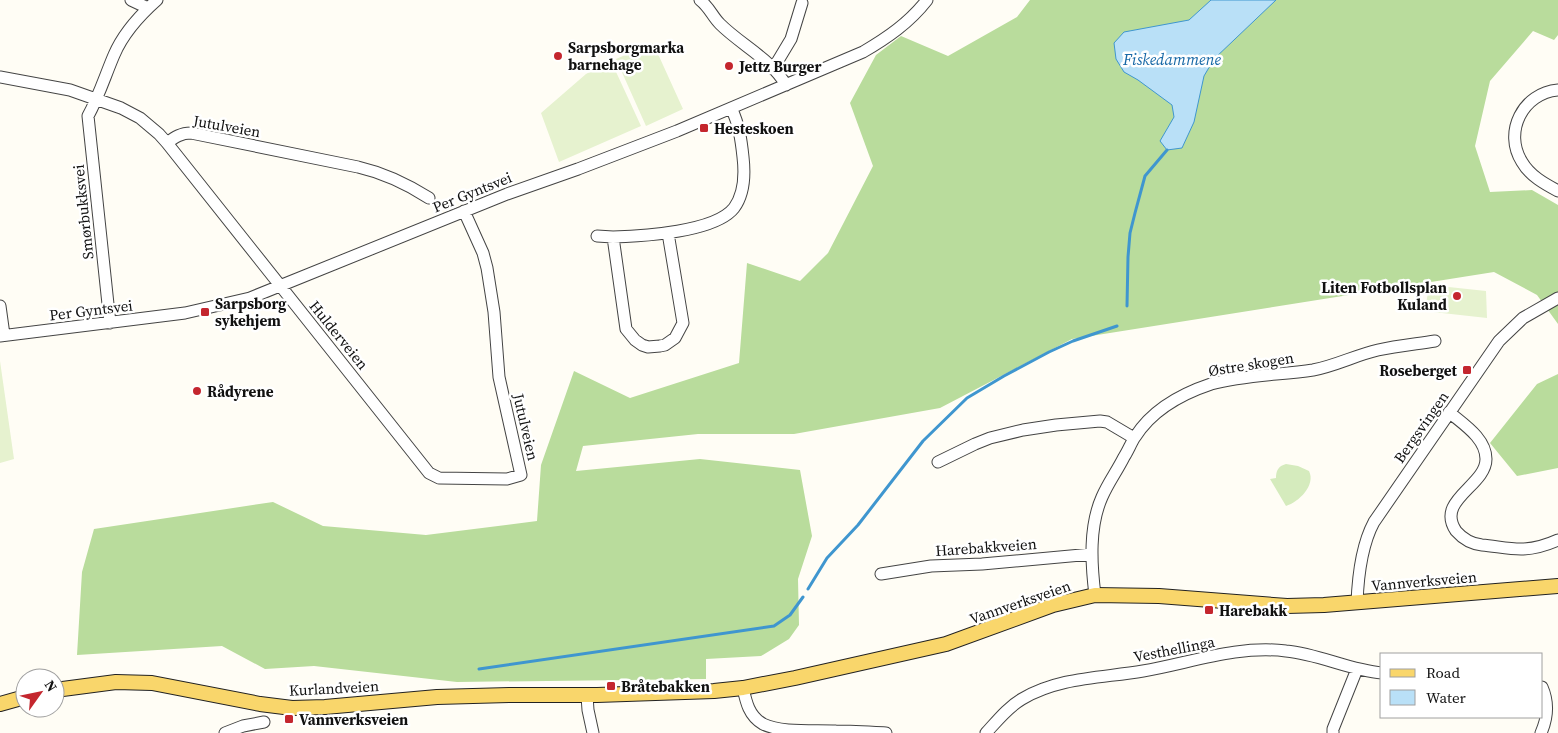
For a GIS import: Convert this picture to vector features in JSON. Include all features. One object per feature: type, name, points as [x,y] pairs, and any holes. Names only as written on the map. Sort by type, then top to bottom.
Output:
[{"type":"main road","name":"Vannverksveien","points":[[587,696],[714,691],[743,688],[833,670],[946,644],[1053,605],[1095,594],[1159,596],[1286,606],[1357,603],[1558,586]]},
{"type":"main road","name":"Kurlandveien","points":[[65,689],[116,682],[152,683],[260,704],[292,708],[437,697],[509,695],[587,696]]},
{"type":"main road","points":[[0,704],[15,699]]},
{"type":"street","points":[[131,0],[148,8]]},
{"type":"street","name":"Smørbukksvei","points":[[110,323],[88,116],[97,100],[119,44],[140,16],[157,0]]},
{"type":"street","name":"Per Gyntsvei","points":[[2,336],[185,313],[250,298],[507,194],[677,132],[862,52],[905,24],[927,0]]},
{"type":"street","points":[[707,2],[719,23],[773,69],[786,85]]},
{"type":"street","points":[[773,69],[791,39],[802,4]]},
{"type":"street","points":[[0,77],[70,90],[121,108],[140,118],[167,143]]},
{"type":"street","points":[[1558,90],[1545,92],[1528,104],[1518,119],[1514,134],[1516,148],[1522,164],[1537,178],[1558,191]]},
{"type":"street","points":[[597,236],[613,237],[668,233],[703,225],[726,215],[733,209],[744,186],[744,169],[739,127],[732,109]]},
{"type":"street","name":"Jutulveien","points":[[167,143],[178,135],[191,133],[358,167],[378,172],[429,198]]},
{"type":"street","name":"Hulderveien","points":[[167,143],[429,473],[439,478],[507,479],[521,475]]},
{"type":"street","name":"Jutulveien","points":[[464,211],[483,253],[487,268],[494,312],[499,377],[521,475]]},
{"type":"street","points":[[613,237],[626,329],[642,345],[655,347],[665,345],[675,338],[682,323],[668,233]]},
{"type":"street","name":"Bergsvingen","points":[[1357,603],[1363,554],[1370,529],[1499,341],[1508,331],[1532,312],[1558,298]]},
{"type":"street","points":[[0,306],[2,336]]},
{"type":"street","name":"Østre skogen","points":[[1095,594],[1092,554],[1095,522],[1101,499],[1114,471],[1124,458],[1134,438],[1148,420],[1165,406],[1184,395],[1212,384],[1314,370],[1378,350],[1434,341]]},
{"type":"street","points":[[1449,412],[1475,435],[1486,454],[1485,467],[1481,474],[1461,495],[1454,506],[1451,520],[1459,534],[1464,539],[1477,544],[1521,549],[1558,540]]},
{"type":"street","points":[[938,462],[990,438],[1056,424],[1107,422],[1134,438]]},
{"type":"street","name":"Harebakkveien","points":[[881,574],[931,566],[982,564],[1092,554]]},
{"type":"street","name":"Vesthellinga","points":[[986,733],[1022,699],[1063,682],[1142,671],[1233,652],[1250,650],[1286,651],[1322,658],[1357,669],[1380,673]]},
{"type":"street","points":[[1333,733],[1357,669]]},
{"type":"street","points":[[743,688],[745,700],[753,715],[764,725],[772,728],[783,730],[837,730],[886,733]]},
{"type":"street","points":[[1541,733],[1546,720],[1547,705],[1543,689]]},
{"type":"street","points":[[587,696],[593,733]]},
{"type":"street","points":[[225,733],[244,726],[264,722]]},
{"type":"green space","points":[[1030,0],[1558,0],[1558,35],[1554,40],[1533,31],[1490,81],[1475,146],[1490,192],[1532,190],[1558,205],[1558,324],[1537,295],[1494,272],[1072,339],[940,408],[794,434],[698,434],[583,446],[576,471],[700,459],[800,470],[812,536],[798,579],[799,625],[789,639],[761,656],[706,659],[706,679],[457,682],[314,666],[265,669],[222,646],[77,655],[82,572],[94,529],[273,502],[323,526],[426,535],[537,521],[541,465],[574,371],[630,398],[739,363],[747,263],[800,281],[828,253],[873,166],[850,103],[876,55],[901,36],[948,56],[1017,17]]},
{"type":"green space","points":[[653,43],[683,109],[646,126],[616,59]]},
{"type":"green space","points":[[611,61],[641,126],[559,162],[541,113],[586,74]]},
{"type":"green space","name":"Liten Fotbollsplan Kuland","points":[[1430,285],[1486,291],[1487,318],[1424,311]]},
{"type":"green space","points":[[0,361],[14,459],[0,463]]},
{"type":"green space","points":[[1558,374],[1558,468],[1517,476],[1490,443],[1537,384]]},
{"type":"green space","points":[[1286,464],[1298,466],[1309,471],[1311,476],[1308,487],[1301,497],[1286,506],[1270,479],[1276,478],[1278,469]]},
{"type":"water","name":"Fiskedammene","points":[[1211,0],[1276,0],[1214,59],[1204,76],[1194,122],[1182,148],[1167,150],[1160,141],[1174,117],[1172,105],[1124,72],[1116,59],[1114,43],[1124,32],[1189,20]]},
{"type":"waterway","points":[[1127,306],[1130,233],[1135,213],[1145,176],[1167,150]]},
{"type":"waterway","points":[[808,589],[827,558],[858,525],[923,441],[967,398],[1049,352],[1073,341],[1117,326]]},
{"type":"waterway","points":[[479,669],[774,626],[790,615],[803,597]]},
{"type":"place","name":"Sarpsborgmarka barnehage","points":[[558,56]]},
{"type":"place","name":"Jettz Burger","points":[[729,66]]},
{"type":"place","name":"Hesteskoen","points":[[704,128]]},
{"type":"place","name":"Liten Fotbollsplan Kuland","points":[[1457,296]]},
{"type":"place","name":"Sarpsborg sykehjem","points":[[205,312]]},
{"type":"place","name":"Roseberget","points":[[1467,370]]},
{"type":"place","name":"Rådyrene","points":[[197,391]]},
{"type":"place","name":"Harebakk","points":[[1209,610]]},
{"type":"place","name":"Bråtebakken","points":[[611,686]]},
{"type":"place","name":"Vannverksveien","points":[[289,719]]}]
